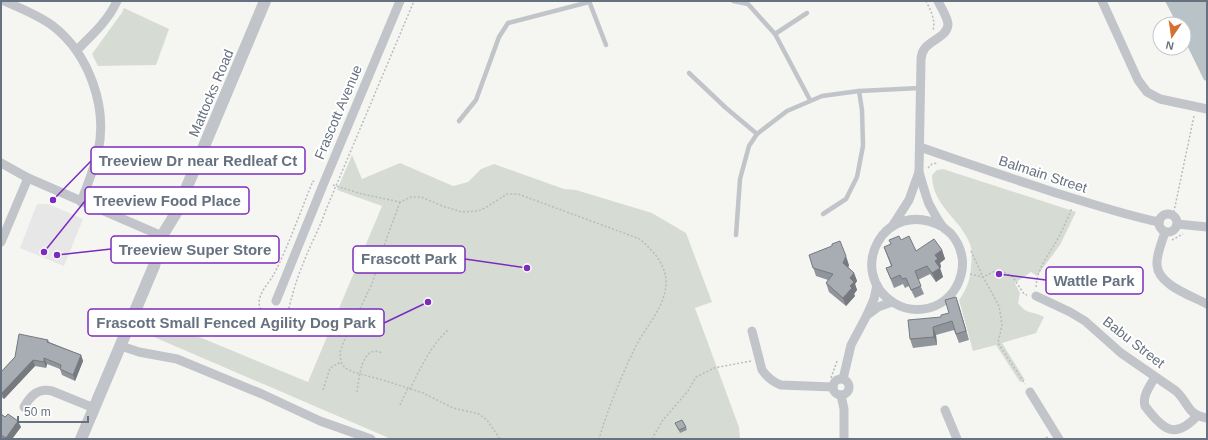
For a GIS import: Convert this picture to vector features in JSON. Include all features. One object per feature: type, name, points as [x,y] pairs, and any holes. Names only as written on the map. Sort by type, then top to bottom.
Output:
[{"type":"street","points":[[4,1],[52,26],[66,38],[83,61],[95,88],[99,107],[100,130],[98,151],[81,202]]},
{"type":"street","points":[[76,50],[99,28],[112,12],[117,1]]},
{"type":"street","name":"Mattocks Road","points":[[85,438],[94,408],[157,260],[162,236],[176,213],[266,1]]},
{"type":"street","name":"Frascott Avenue","points":[[276,301],[400,1]]},
{"type":"street","points":[[919,172],[929,202],[943,227],[955,239],[963,260],[959,283],[945,300],[935,306],[924,309],[913,309],[902,307],[892,302],[883,294],[877,285],[873,273],[873,255],[880,238],[894,225],[909,200],[919,172],[922,53],[925,47],[945,32],[948,26],[947,19],[938,1]]},
{"type":"street","points":[[1102,1],[1142,86],[1147,92],[1160,99],[1207,109]]},
{"type":"street","name":"Balmain Street","points":[[920,147],[977,168],[1083,201],[1159,222]]},
{"type":"street","points":[[1,163],[28,178],[162,236]]},
{"type":"street","points":[[1,242],[28,178]]},
{"type":"street","points":[[1165,232],[1160,227],[1159,222],[1163,216],[1170,214],[1175,220],[1207,227]]},
{"type":"street","points":[[894,225],[904,221],[919,219],[934,222],[943,227]]},
{"type":"street","points":[[1165,232],[1173,231],[1175,220]]},
{"type":"street","points":[[1165,232],[1157,261],[1157,270],[1161,278],[1169,284],[1207,304]]},
{"type":"street","points":[[843,379],[851,345],[856,333],[868,315],[877,285]]},
{"type":"street","name":"Babu Street","points":[[1036,296],[1085,321],[1121,353],[1183,397],[1188,407],[1197,416]]},
{"type":"street","points":[[868,315],[878,307],[892,302]]},
{"type":"street","points":[[752,331],[762,370],[765,375],[775,383],[781,385],[832,387]]},
{"type":"street","points":[[121,346],[139,352],[182,361],[262,394],[320,422],[371,439]]},
{"type":"street","points":[[1156,378],[1144,398],[1144,402],[1165,432],[1170,436],[1175,438],[1185,435],[1197,416],[1207,418]]},
{"type":"street","points":[[832,387],[836,381],[843,379]]},
{"type":"street","points":[[841,395],[846,393],[849,389],[848,384],[843,379]]},
{"type":"street","points":[[832,387],[835,392],[841,395]]},
{"type":"street","points":[[24,407],[32,396],[45,390],[52,391],[94,408]]},
{"type":"street","points":[[1030,392],[1059,439]]},
{"type":"street","points":[[841,395],[844,409],[844,439]]},
{"type":"street","points":[[945,410],[957,439]]},
{"type":"lane","points":[[733,1],[748,4],[775,34],[810,100]]},
{"type":"lane","points":[[460,121],[476,100],[499,37],[508,23],[589,2],[606,45]]},
{"type":"lane","points":[[775,34],[806,12]]},
{"type":"lane","points":[[689,73],[726,108],[757,134]]},
{"type":"lane","points":[[736,235],[740,179],[749,146],[757,134],[787,111],[822,96],[859,91],[920,88]]},
{"type":"lane","points":[[823,214],[846,199],[857,177],[863,146],[862,110],[859,91]]},
{"type":"path","points":[[926,1],[934,21],[934,28],[932,31]]},
{"type":"path","points":[[1175,220],[1196,107]]},
{"type":"path","points":[[324,182],[362,194],[400,202],[411,197],[421,197],[452,210],[470,212],[485,208],[506,194],[518,194],[640,239],[652,250],[660,260],[665,271],[666,285],[664,298],[635,347],[606,415],[599,439]]},
{"type":"path","points":[[400,202],[372,284],[340,352],[341,362],[345,368],[408,388],[453,408],[479,414],[487,420],[500,439]]},
{"type":"path","points":[[962,272],[983,277],[992,272],[1002,272],[1013,277],[1024,294],[1036,296],[1036,278],[1073,205]]},
{"type":"path","points":[[410,389],[429,354],[448,330]]},
{"type":"path","points":[[998,343],[1030,392]]},
{"type":"path","points":[[356,392],[364,359],[368,354],[377,351],[382,353]]},
{"type":"path","points":[[652,439],[663,420],[688,391],[696,377],[714,368],[758,359]]},
{"type":"path","points":[[832,387],[832,374],[838,359]]},
{"type":"path","points":[[323,390],[330,368],[341,362]]},
{"type":"path","points":[[400,405],[408,388]]},
{"type":"shaded area","points":[[1165,1],[1207,1],[1207,81],[1204,80],[1192,55],[1192,16],[1173,16]]},
{"type":"shaded area","points":[[124,8],[169,29],[156,65],[98,66],[92,54]]},
{"type":"shaded area","points":[[352,155],[362,179],[400,163],[453,186],[468,182],[481,169],[494,164],[564,189],[576,190],[652,213],[686,233],[712,302],[695,308],[739,427],[740,439],[391,439],[147,334],[151,317],[308,382],[382,206],[337,190]]},
{"type":"shaded area","points":[[943,169],[1076,212],[1060,245],[1037,276],[1031,272],[1015,283],[1020,293],[1018,303],[1021,307],[1027,311],[1044,317],[1036,333],[1002,343],[1025,380],[1020,382],[996,345],[973,351],[959,300],[964,293],[969,280],[972,260],[971,249],[970,244],[960,227],[941,204],[933,186],[932,175],[937,170]]},
{"type":"shaded area","points":[[37,204],[48,204],[83,219],[64,266],[20,248]]},
{"type":"building","points":[[899,236],[901,240],[909,236],[916,251],[934,239],[942,250],[935,255],[938,259],[935,261],[940,268],[932,273],[927,266],[915,271],[921,286],[911,290],[906,278],[902,279],[900,275],[891,279],[886,268],[892,266],[884,247],[891,244],[889,240]]},
{"type":"building","points":[[840,241],[846,256],[843,263],[854,273],[850,278],[854,282],[850,286],[852,288],[843,298],[826,283],[833,274],[813,268],[809,255],[832,246],[832,244]]},
{"type":"building","points":[[956,297],[966,331],[956,334],[952,321],[933,327],[934,337],[910,339],[908,320],[941,317],[941,315],[949,313],[945,300]]},
{"type":"building","points":[[19,334],[48,340],[47,342],[81,355],[73,375],[60,369],[61,365],[44,358],[44,362],[33,360],[1,393],[1,372],[15,357]]},
{"type":"building","points":[[1,414],[5,417],[8,414],[18,421],[6,438],[1,435]]},
{"type":"building","points":[[682,420],[686,427],[679,430],[675,423]]},
{"type":"place","name":"Treeview Dr near Redleaf Ct","points":[[53,200]]},
{"type":"place","name":"Treeview Food Place","points":[[44,252]]},
{"type":"place","name":"Treeview Super Store","points":[[57,255]]},
{"type":"place","name":"Frascott Park","points":[[527,268]]},
{"type":"place","name":"Wattle Park","points":[[999,274]]},
{"type":"place","name":"Frascott Small Fenced Agility Dog Park","points":[[428,302]]}]
